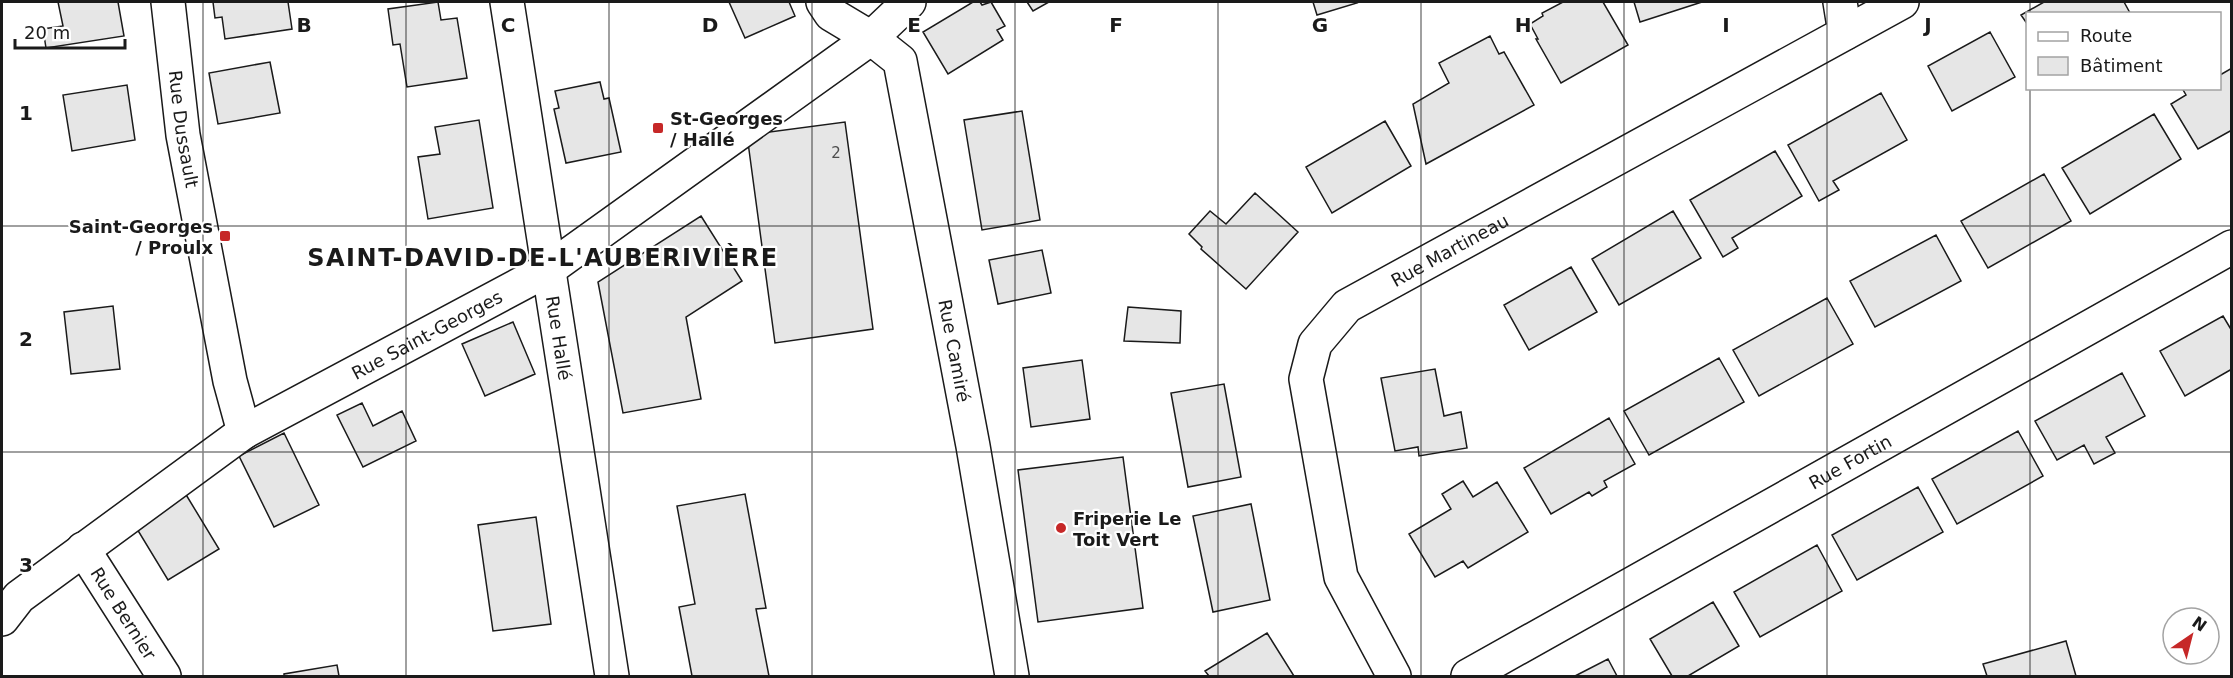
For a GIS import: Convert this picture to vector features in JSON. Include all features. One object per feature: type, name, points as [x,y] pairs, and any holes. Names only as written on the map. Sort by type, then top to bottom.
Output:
[{"type":"street","name":"Rue Dussault","points":[[168,2],[183,135],[230,381],[244,432]]},
{"type":"street","name":"Rue Hallé","points":[[507,2],[612,676]]},
{"type":"street","name":"Rue Camiré","points":[[823,2],[831,14],[871,38],[900,61],[973,446],[1012,676]]},
{"type":"street","name":"Rue Saint-Georges","points":[[2,619],[19,597],[244,432],[549,270],[871,38],[909,2]]},
{"type":"street","name":"Rue Martineau","points":[[1394,676],[1341,577],[1306,379],[1315,344],[1347,306],[1843,17],[1902,2]]},
{"type":"street","name":"Rue Fortin","points":[[1468,676],[2232,247]]},
{"type":"street","name":"Rue Bernier","points":[[84,549],[164,676]]},
{"type":"building","points":[[58,2],[118,2],[124,36],[46,48],[43,29],[63,26]]},
{"type":"building","points":[[213,2],[288,2],[292,29],[225,39],[222,17],[215,18]]},
{"type":"building","points":[[438,2],[441,20],[457,18],[467,78],[407,87],[400,44],[393,45],[388,9]]},
{"type":"building","points":[[729,2],[789,2],[795,16],[745,38]]},
{"type":"building","points":[[973,2],[980,2],[982,5],[991,2],[1005,26],[997,30],[1003,40],[948,74],[923,32]]},
{"type":"building","points":[[1027,2],[1049,2],[1033,11]]},
{"type":"building","points":[[1313,2],[1356,2],[1357,3],[1317,15]]},
{"type":"building","points":[[1563,2],[1603,2],[1628,45],[1561,83],[1530,24],[1543,16],[1542,13]]},
{"type":"building","points":[[1634,2],[1702,2],[1640,22]]},
{"type":"building","points":[[2044,2],[2124,2],[2129,12],[2026,12]]},
{"type":"building","points":[[2026,12],[2026,22],[2021,15]]},
{"type":"building","points":[[1990,32],[2015,77],[1952,111],[1928,66]]},
{"type":"building","points":[[1490,36],[1499,54],[1504,52],[1534,105],[1426,164],[1413,104],[1449,83],[1439,63]]},
{"type":"building","points":[[270,62],[280,113],[218,124],[209,73]]},
{"type":"building","points":[[2232,68],[2232,130],[2198,149],[2171,104],[2186,95],[2183,90],[2221,90],[2221,74]]},
{"type":"building","points":[[600,82],[604,99],[609,98],[621,152],[566,163],[554,109],[559,108],[555,91]]},
{"type":"building","points":[[127,85],[135,140],[72,151],[63,95]]},
{"type":"building","points":[[1881,93],[1907,140],[1833,181],[1839,190],[1819,201],[1788,145]]},
{"type":"building","points":[[1022,111],[1040,220],[982,230],[964,120]]},
{"type":"building","points":[[2154,114],[2181,159],[2090,214],[2062,168]]},
{"type":"building","points":[[479,120],[493,208],[428,219],[418,157],[440,154],[435,127]]},
{"type":"building","points":[[1385,121],[1411,166],[1332,213],[1306,167]]},
{"type":"building","points":[[845,122],[873,329],[775,343],[747,135]]},
{"type":"building","points":[[1775,151],[1802,196],[1732,238],[1738,248],[1723,257],[1690,200]]},
{"type":"building","points":[[2044,174],[2071,221],[1988,268],[1961,221]]},
{"type":"building","points":[[1255,193],[1298,232],[1246,289],[1201,249],[1202,247],[1189,234],[1210,211],[1226,224]]},
{"type":"building","points":[[1673,211],[1701,258],[1619,305],[1592,259]]},
{"type":"building","points":[[701,216],[742,281],[686,317],[701,399],[623,413],[598,282]]},
{"type":"building","points":[[1936,235],[1961,281],[1875,327],[1850,281]]},
{"type":"building","points":[[1042,250],[1051,293],[998,304],[989,260]]},
{"type":"building","points":[[1571,267],[1597,312],[1529,350],[1504,305]]},
{"type":"building","points":[[1827,298],[1853,344],[1759,396],[1733,350]]},
{"type":"building","points":[[113,306],[120,369],[71,374],[64,312]]},
{"type":"building","points":[[1128,307],[1181,311],[1180,343],[1124,341]]},
{"type":"building","points":[[2223,316],[2232,331],[2232,369],[2185,396],[2160,351]]},
{"type":"building","points":[[513,322],[535,374],[485,396],[462,344]]},
{"type":"building","points":[[1719,358],[1744,402],[1649,455],[1624,411]]},
{"type":"building","points":[[1082,360],[1090,419],[1031,427],[1023,368]]},
{"type":"building","points":[[1435,369],[1444,416],[1461,412],[1467,448],[1419,456],[1418,447],[1395,451],[1381,378]]},
{"type":"building","points":[[2122,373],[2145,416],[2106,437],[2115,453],[2094,464],[2084,445],[2057,460],[2035,421]]},
{"type":"building","points":[[1224,384],[1241,477],[1188,487],[1171,393]]},
{"type":"building","points":[[362,403],[373,426],[402,411],[416,441],[363,467],[337,415]]},
{"type":"building","points":[[1609,418],[1635,464],[1604,481],[1607,487],[1592,496],[1589,492],[1551,514],[1524,468]]},
{"type":"building","points":[[2018,431],[2043,476],[1957,524],[1932,479]]},
{"type":"building","points":[[284,433],[319,505],[274,527],[239,456]]},
{"type":"building","points":[[1123,457],[1143,608],[1038,622],[1018,470]]},
{"type":"building","points":[[1463,481],[1473,497],[1497,482],[1528,532],[1468,568],[1463,561],[1435,577],[1409,534],[1451,509],[1442,494]]},
{"type":"building","points":[[1918,487],[1943,532],[1857,580],[1832,535]]},
{"type":"building","points":[[185,493],[219,549],[168,580],[134,524]]},
{"type":"building","points":[[745,494],[766,608],[756,609],[769,676],[692,676],[679,607],[695,604],[677,506]]},
{"type":"building","points":[[1251,504],[1270,600],[1213,612],[1193,516]]},
{"type":"building","points":[[536,517],[551,624],[493,631],[478,525]]},
{"type":"building","points":[[1817,545],[1842,591],[1760,637],[1734,592]]},
{"type":"building","points":[[1713,602],[1739,646],[1688,676],[1672,676],[1650,639]]},
{"type":"building","points":[[1267,633],[1294,676],[1209,676],[1205,671]]},
{"type":"building","points":[[2066,641],[2076,676],[1987,676],[1983,664]]},
{"type":"building","points":[[1608,659],[1617,676],[1575,676]]},
{"type":"building","points":[[337,665],[339,676],[284,676],[284,674]]},
{"type":"place","name":"St-Georges / Hallé","points":[[658,128]]},
{"type":"place","name":"Saint-Georges / Proulx","points":[[225,236]]},
{"type":"place","name":"Friperie Le Toit Vert","points":[[1061,528]]},
{"type":"district","name":"SAINT-DAVID-DE-L'AUBERIVIÈRE","points":[[543,258]]}]
